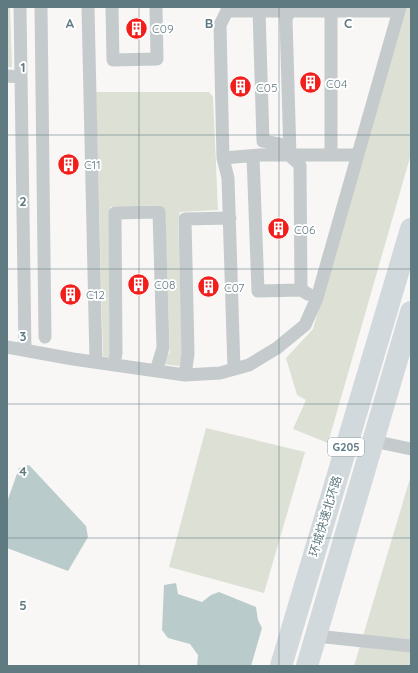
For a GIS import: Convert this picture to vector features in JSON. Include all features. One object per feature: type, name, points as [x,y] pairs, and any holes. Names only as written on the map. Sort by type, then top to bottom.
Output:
[{"type":"highway","name":"环城快速北环路","points":[[281,666],[411,229]]},
{"type":"highway","name":"环城快速北环路","points":[[307,666],[411,312]]},
{"type":"street","points":[[20,7],[25,350]]},
{"type":"street","points":[[42,7],[45,337]]},
{"type":"street","points":[[88,7],[96,362]]},
{"type":"street","points":[[112,7],[113,60],[158,59],[156,7]]},
{"type":"street","points":[[7,347],[73,359],[185,375],[220,373],[250,365],[277,348],[305,325],[317,298],[399,9],[331,11],[317,9],[226,9],[220,25],[223,158],[228,178],[234,369]]},
{"type":"street","points":[[253,9],[263,141],[290,151]]},
{"type":"street","points":[[291,9],[286,18],[290,151],[300,165],[301,290]]},
{"type":"street","points":[[331,11],[331,155]]},
{"type":"street","points":[[7,76],[21,77]]},
{"type":"street","points":[[22,123],[43,121]]},
{"type":"street","points":[[223,158],[290,151],[331,155],[357,155]]},
{"type":"street","points":[[253,156],[258,291],[301,290],[317,298]]},
{"type":"street","points":[[114,365],[116,354],[115,213],[159,212],[163,348],[156,371]]},
{"type":"street","points":[[185,375],[188,354],[185,219],[230,218]]},
{"type":"street","points":[[24,267],[44,267]]},
{"type":"street","points":[[373,442],[411,449]]},
{"type":"street","points":[[316,636],[411,646]]},
{"type":"shaded area","points":[[7,7],[10,7],[12,67],[7,67]]},
{"type":"shaded area","points":[[403,7],[411,7],[411,154],[328,443],[293,429],[306,400],[297,395],[286,358],[313,329]]},
{"type":"shaded area","points":[[96,92],[209,92],[213,97],[218,210],[180,212],[178,220],[183,354],[179,366],[162,364],[170,352],[165,210],[160,205],[110,207],[111,346],[109,357],[103,356]]},
{"type":"shaded area","points":[[206,428],[305,452],[264,593],[169,567]]},
{"type":"shaded area","points":[[29,465],[86,526],[88,537],[68,571],[7,548],[7,502],[19,468]]},
{"type":"shaded area","points":[[411,475],[411,666],[354,666]]},
{"type":"shaded area","points":[[176,583],[178,594],[202,602],[211,595],[219,592],[256,607],[258,620],[262,628],[251,666],[197,666],[198,655],[190,644],[168,638],[162,630],[164,585]]},
{"type":"place","name":"C09","points":[[136,28]]},
{"type":"place","name":"C04","points":[[310,83]]},
{"type":"place","name":"C05","points":[[240,87]]},
{"type":"place","name":"C11","points":[[68,164]]},
{"type":"place","name":"C06","points":[[279,229]]},
{"type":"place","name":"C08","points":[[138,284]]},
{"type":"place","name":"C07","points":[[209,287]]},
{"type":"place","name":"C12","points":[[70,294]]}]
